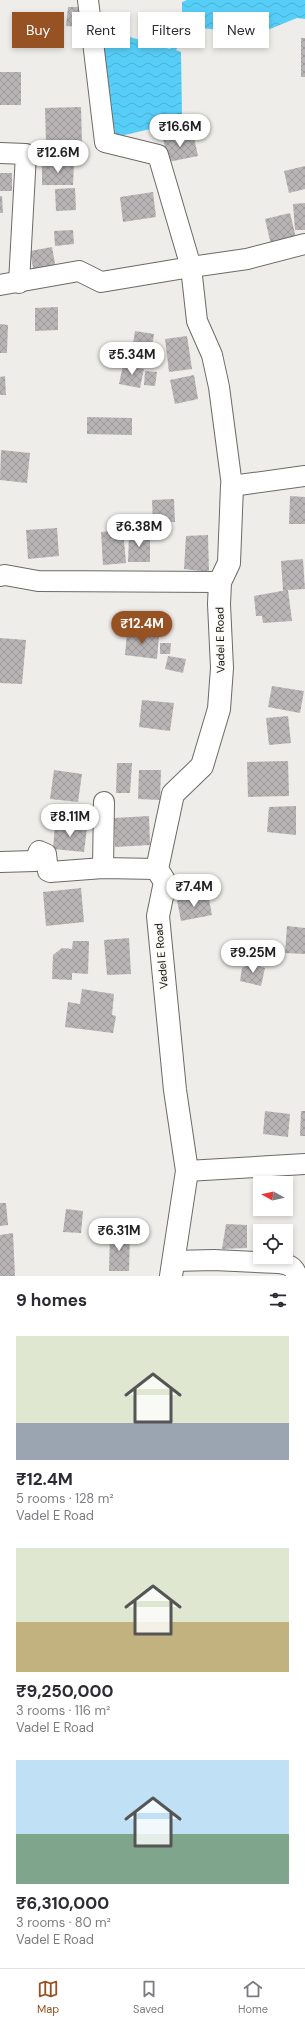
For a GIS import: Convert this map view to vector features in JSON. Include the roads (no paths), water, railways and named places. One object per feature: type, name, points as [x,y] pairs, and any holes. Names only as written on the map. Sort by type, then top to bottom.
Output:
[{"type":"street","points":[[88,0],[105,142],[158,155],[191,267],[197,321],[212,355],[220,387],[232,486],[305,476]]},
{"type":"street","points":[[0,153],[26,154],[10,284],[79,271],[101,282],[247,259],[305,244]]},
{"type":"street","name":"Vadel E Road","points":[[172,1268],[187,1171],[175,1090],[158,916],[165,882],[157,869],[173,794],[202,766],[219,709],[222,668],[219,604],[220,582],[229,563],[232,486]]},
{"type":"street","points":[[0,576],[6,575],[38,581],[220,582]]},
{"type":"street","points":[[103,868],[104,802]]},
{"type":"street","points":[[0,862],[35,861],[39,851],[46,854],[48,870],[50,872],[103,868],[157,869]]},
{"type":"street","points":[[187,1171],[305,1164]]},
{"type":"street","points":[[172,1268],[214,1260],[278,1263],[289,1265],[293,1268],[297,1276]]},
{"type":"water","points":[[187,0],[305,0],[305,19],[297,18],[269,29],[269,12],[213,12],[213,29],[205,28],[205,12],[182,12],[182,2]]},
{"type":"water","points":[[130,37],[138,39],[138,48],[177,48],[176,50],[181,52],[182,116],[163,126],[116,137],[111,114],[103,48],[130,48]]}]
